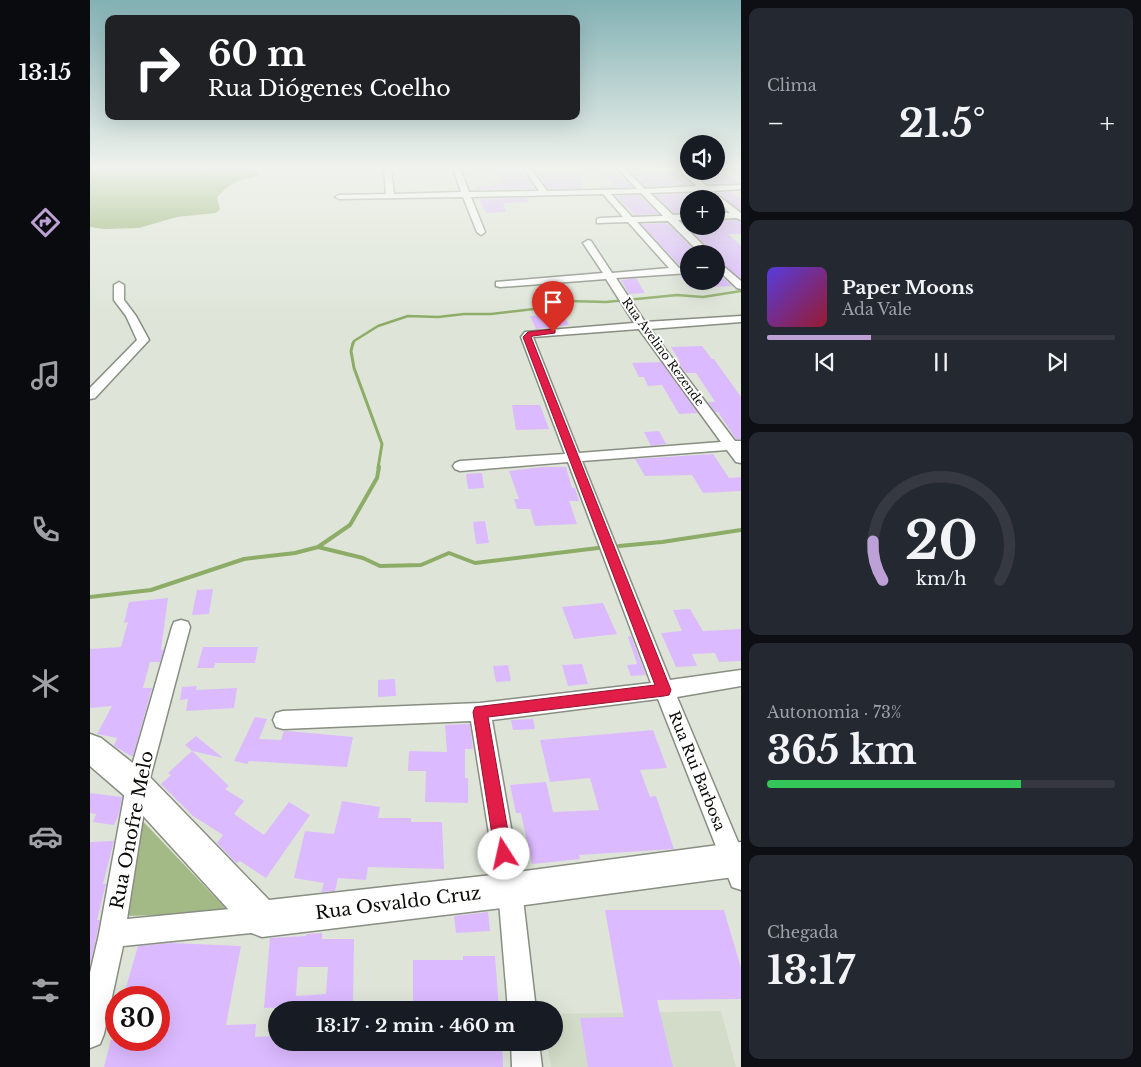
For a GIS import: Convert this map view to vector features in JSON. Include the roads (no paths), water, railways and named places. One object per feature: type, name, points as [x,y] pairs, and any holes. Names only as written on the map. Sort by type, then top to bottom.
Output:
[{"type":"main road","points":[[91,750],[137,786],[262,919]]},
{"type":"main road","name":"Rua Osvaldo Cruz","points":[[262,919],[738,865]]},
{"type":"street","points":[[475,218],[481,232]]},
{"type":"street","points":[[670,218],[698,245]]},
{"type":"street","points":[[600,221],[674,218]]},
{"type":"street","points":[[630,220],[677,271]]},
{"type":"street","name":"Rua Avelino Rezende","points":[[588,243],[642,326],[736,446],[741,458]]},
{"type":"street","points":[[725,270],[741,286]]},
{"type":"street","points":[[500,284],[680,271]]},
{"type":"street","points":[[90,395],[143,340],[131,316],[119,300],[119,286]]},
{"type":"street","points":[[642,326],[741,319]]},
{"type":"street","name":"Rua Rui Barbosa","points":[[642,326],[535,333],[527,337],[664,690],[738,865]]},
{"type":"street","points":[[460,466],[574,456],[736,446]]},
{"type":"street","name":"Rua Onofre Melo","points":[[90,1034],[112,934],[137,786],[182,627]]},
{"type":"street","points":[[283,720],[480,712],[664,690],[741,678]]},
{"type":"street","points":[[480,712],[510,890],[521,1001]]},
{"type":"street","name":"Rua Osvaldo Cruz","points":[[112,934],[262,919]]},
{"type":"street","points":[[526,1051],[527,1067]]},
{"type":"waterway","points":[[353,344],[354,341],[378,326],[408,316],[438,317],[464,314],[491,314],[534,309],[568,301],[606,302],[677,295],[703,297],[741,291]]},
{"type":"waterway","points":[[353,343],[351,351],[354,368],[382,444],[378,468]]},
{"type":"waterway","points":[[318,547],[350,525],[377,478],[379,467]]},
{"type":"waterway","points":[[619,546],[662,542],[741,530]]},
{"type":"waterway","points":[[90,597],[151,590],[244,559],[295,553],[318,547]]},
{"type":"waterway","points":[[318,547],[363,558],[380,566],[421,565],[449,553],[475,563],[598,548]]}]
